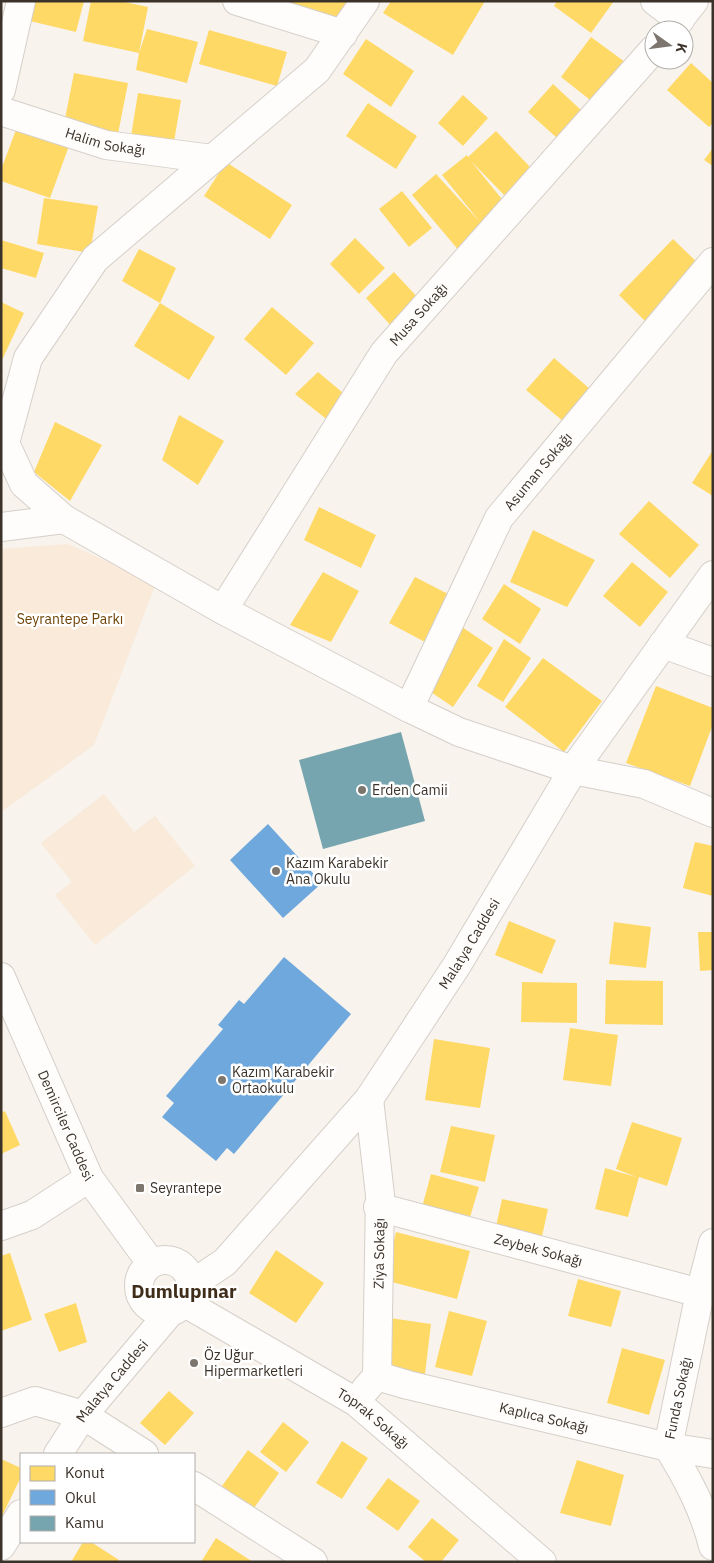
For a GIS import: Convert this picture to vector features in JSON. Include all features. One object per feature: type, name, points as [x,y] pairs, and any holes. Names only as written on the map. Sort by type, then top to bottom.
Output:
[{"type":"street","points":[[1,90],[21,1]]},
{"type":"street","points":[[237,1],[343,34]]},
{"type":"street","points":[[366,1],[317,70],[95,259],[28,358],[5,443],[24,484],[64,519],[224,610],[409,708],[459,732],[573,770],[644,784],[713,813]]},
{"type":"street","points":[[656,1],[681,17]]},
{"type":"street","name":"Musa Sokağı","points":[[224,610],[384,353],[644,60]]},
{"type":"street","name":"Halim Sokağı","points":[[1,111],[106,145],[212,160]]},
{"type":"street","name":"Asuman Sokağı","points":[[409,708],[499,518],[713,262]]},
{"type":"street","points":[[1,527],[64,519]]},
{"type":"street","name":"Malatya Caddesi","points":[[59,1453],[83,1415],[183,1299],[226,1262],[369,1099],[457,966],[573,770],[713,575]]},
{"type":"street","points":[[663,644],[713,662]]},
{"type":"street","name":"Demirciler Caddesi","points":[[1,977],[89,1178],[151,1263]]},
{"type":"street","name":"Ziya Sokağı","points":[[369,1099],[380,1194],[378,1207],[377,1376]]},
{"type":"street","points":[[1,1226],[32,1215],[89,1178]]},
{"type":"street","name":"Zeybek Sokağı","points":[[378,1207],[700,1293]]},
{"type":"street","name":"Funda Sokağı","points":[[713,1242],[700,1293],[668,1447],[706,1518],[713,1546]]},
{"type":"street","points":[[169,1260],[178,1262],[185,1268],[183,1299],[155,1310],[143,1299],[140,1292],[141,1276],[151,1263],[169,1260]]},
{"type":"street","name":"Toprak Sokağı","points":[[183,1299],[356,1402],[542,1562]]},
{"type":"street","points":[[356,1402],[377,1376]]},
{"type":"street","name":"Kaplıca Sokağı","points":[[377,1376],[668,1447],[713,1454]]},
{"type":"street","points":[[1,1413],[35,1401],[83,1415],[142,1453]]},
{"type":"street","points":[[195,1487],[313,1562]]},
{"type":"street","points":[[1,1546],[20,1516]]},
{"type":"green space","name":"Seyrantepe Parkı","points":[[68,544],[156,583],[94,745],[1,812],[1,549]]},
{"type":"green space","points":[[104,794],[134,832],[155,816],[195,866],[95,945],[55,895],[72,882],[41,843]]},
{"type":"building: Konut","points":[[35,1],[84,1],[76,32],[30,21]]},
{"type":"building: Konut","points":[[91,1],[120,1],[148,7],[139,53],[83,41]]},
{"type":"building: Konut","points":[[291,1],[347,1],[341,23],[289,10]]},
{"type":"building: Konut","points":[[391,1],[485,1],[453,55],[383,13]]},
{"type":"building: Konut","points":[[557,1],[614,1],[591,33],[554,6]]},
{"type":"building: Konut","points":[[147,29],[198,42],[187,83],[136,70],[139,53]]},
{"type":"building: Konut","points":[[209,30],[287,52],[277,86],[199,64]]},
{"type":"building: Konut","points":[[591,37],[625,62],[594,103],[561,77]]},
{"type":"building: Konut","points":[[366,39],[414,71],[391,107],[343,74]]},
{"type":"building: Konut","points":[[694,66],[713,83],[713,123],[709,127],[667,90],[685,70],[694,70]]},
{"type":"building: Konut","points":[[74,73],[128,83],[117,139],[63,129]]},
{"type":"building: Konut","points":[[553,84],[582,111],[557,138],[528,112]]},
{"type":"building: Konut","points":[[138,93],[181,100],[174,142],[131,136]]},
{"type":"building: Konut","points":[[463,95],[488,118],[463,146],[438,123]]},
{"type":"building: Konut","points":[[368,103],[417,136],[396,169],[346,136]]},
{"type":"building: Konut","points":[[17,127],[69,146],[50,198],[1,181],[1,170]]},
{"type":"building: Konut","points":[[496,131],[532,169],[504,195],[471,161],[510,209],[461,253],[412,195],[436,174],[480,222],[442,175],[467,155],[468,157]]},
{"type":"building: Konut","points":[[713,148],[713,166],[704,160]]},
{"type":"building: Konut","points":[[226,162],[292,205],[270,239],[204,196]]},
{"type":"building: Konut","points":[[402,191],[432,228],[409,247],[379,209]]},
{"type":"building: Konut","points":[[44,198],[98,206],[90,253],[37,244]]},
{"type":"building: Konut","points":[[355,238],[385,268],[359,294],[330,264]]},
{"type":"building: Konut","points":[[673,239],[702,267],[646,322],[619,295]]},
{"type":"building: Konut","points":[[1,240],[44,253],[36,278],[1,268]]},
{"type":"building: Konut","points":[[139,249],[176,268],[160,303],[122,281]]},
{"type":"building: Konut","points":[[394,272],[421,301],[392,327],[366,298]]},
{"type":"building: Konut","points":[[1,302],[24,313],[1,362]]},
{"type":"building: Konut","points":[[160,303],[215,337],[189,380],[134,346]]},
{"type":"building: Konut","points":[[272,307],[314,343],[286,375],[244,339]]},
{"type":"building: Konut","points":[[554,358],[597,395],[570,427],[526,390]]},
{"type":"building: Konut","points":[[318,372],[349,398],[330,422],[295,394]]},
{"type":"building: Konut","points":[[179,415],[224,441],[198,485],[162,460]]},
{"type":"building: Konut","points":[[55,422],[102,445],[70,501],[34,472]]},
{"type":"building: Konut","points":[[713,450],[713,496],[692,483]]},
{"type":"building: Konut","points":[[649,501],[699,545],[670,578],[619,534]]},
{"type":"building: Konut","points":[[319,507],[376,535],[361,568],[304,540]]},
{"type":"building: Konut","points":[[533,530],[595,560],[567,607],[510,582]]},
{"type":"building: Konut","points":[[632,562],[668,592],[640,627],[603,596]]},
{"type":"building: Konut","points":[[323,572],[359,591],[331,642],[290,625]]},
{"type":"building: Konut","points":[[415,577],[450,595],[425,642],[389,623]]},
{"type":"building: Konut","points":[[504,584],[541,609],[520,644],[482,619]]},
{"type":"building: Konut","points":[[459,625],[493,648],[453,707],[419,684]]},
{"type":"building: Konut","points":[[504,639],[531,658],[503,702],[477,686]]},
{"type":"building: Konut","points":[[543,658],[602,701],[564,752],[505,707]]},
{"type":"building: Konut","points":[[656,686],[713,708],[713,724],[690,786],[626,763]]},
{"type":"building: Konut","points":[[695,842],[713,846],[713,896],[683,888]]},
{"type":"building: Konut","points":[[509,921],[556,940],[542,974],[495,955]]},
{"type":"building: Konut","points":[[614,922],[651,927],[646,968],[609,964]]},
{"type":"building: Konut","points":[[698,932],[713,932],[713,970],[700,971]]},
{"type":"building: Konut","points":[[606,980],[663,981],[663,1025],[605,1024]]},
{"type":"building: Konut","points":[[522,982],[577,983],[577,1023],[521,1022]]},
{"type":"building: Konut","points":[[570,1028],[618,1035],[611,1086],[563,1080]]},
{"type":"building: Konut","points":[[434,1039],[490,1048],[480,1108],[425,1100]]},
{"type":"building: Konut","points":[[5,1111],[20,1145],[1,1154],[1,1113]]},
{"type":"building: Konut","points":[[632,1122],[682,1138],[667,1186],[639,1177],[628,1217],[595,1209],[605,1168],[636,1177],[616,1169]]},
{"type":"building: Konut","points":[[451,1126],[495,1135],[485,1182],[440,1172]]},
{"type":"building: Konut","points":[[431,1174],[479,1187],[468,1224],[421,1211]]},
{"type":"building: Konut","points":[[502,1199],[548,1209],[541,1241],[495,1231]]},
{"type":"building: Konut","points":[[396,1232],[470,1251],[457,1299],[384,1280]]},
{"type":"building: Konut","points":[[276,1250],[324,1283],[296,1323],[249,1293]]},
{"type":"building: Konut","points":[[10,1253],[32,1320],[1,1331],[1,1256]]},
{"type":"building: Konut","points":[[578,1279],[621,1291],[611,1327],[568,1316]]},
{"type":"building: Konut","points":[[76,1303],[87,1342],[59,1352],[44,1314]]},
{"type":"building: Konut","points":[[449,1311],[487,1321],[472,1376],[435,1367]]},
{"type":"building: Konut","points":[[390,1318],[431,1324],[425,1374],[383,1369]]},
{"type":"building: Konut","points":[[622,1348],[665,1360],[649,1415],[607,1403]]},
{"type":"building: Konut","points":[[169,1391],[194,1413],[165,1445],[140,1423]]},
{"type":"building: Konut","points":[[283,1422],[309,1442],[286,1472],[260,1452]]},
{"type":"building: Konut","points":[[342,1441],[368,1458],[342,1499],[316,1483]]},
{"type":"building: Konut","points":[[248,1450],[279,1473],[254,1508],[222,1486]]},
{"type":"building: Konut","points":[[1,1459],[20,1468],[20,1479],[1,1518]]},
{"type":"building: Konut","points":[[577,1460],[624,1475],[611,1526],[560,1513]]},
{"type":"building: Konut","points":[[388,1478],[420,1501],[398,1531],[366,1508]]},
{"type":"building: Konut","points":[[432,1518],[459,1540],[441,1562],[426,1562],[408,1547]]},
{"type":"building: Konut","points":[[216,1538],[253,1562],[201,1562]]},
{"type":"building: Konut","points":[[82,1543],[93,1543],[119,1560],[118,1562],[71,1562]]},
{"type":"building: Okul","name":"Kazım Karabekir Ana Okulu","points":[[268,824],[322,883],[283,918],[230,860]]},
{"type":"building: Okul","points":[[284,957],[351,1014],[234,1154],[227,1148],[216,1161],[162,1117],[174,1103],[166,1096],[223,1029],[218,1025],[239,1000],[244,1004]]},
{"type":"building: Kamu","name":"Erden Camii","points":[[401,732],[425,821],[323,849],[299,760]]},
{"type":"place","name":"Erden Camii","points":[[362,790]]},
{"type":"place","name":"Kazım Karabekir Ana Okulu","points":[[276,871]]},
{"type":"place","name":"Kazım Karabekir Ortaokulu","points":[[222,1080]]},
{"type":"place","name":"Seyrantepe","points":[[140,1188]]},
{"type":"place","name":"Öz Uğur Hipermarketleri","points":[[194,1363]]},
{"type":"district","name":"Dumlupınar","points":[[184,1291]]}]
